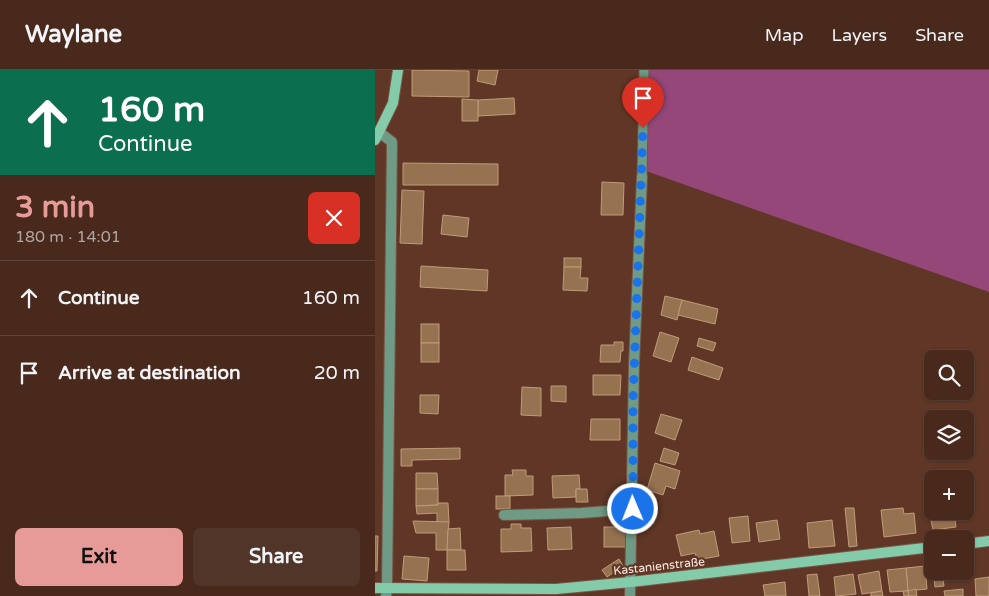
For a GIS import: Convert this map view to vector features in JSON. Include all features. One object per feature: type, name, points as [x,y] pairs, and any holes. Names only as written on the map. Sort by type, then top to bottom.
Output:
[{"type":"street","points":[[386,593],[393,142],[377,136],[393,103],[397,70]]},
{"type":"street","points":[[630,596],[634,364],[642,177]]},
{"type":"street","points":[[504,515],[582,513],[633,509]]},
{"type":"street","points":[[974,543],[989,541]]},
{"type":"street","name":"Kastanienstraße","points":[[375,588],[386,593],[556,589],[924,548]]},
{"type":"lane","points":[[642,177],[644,70]]},
{"type":"shaded area","points":[[649,70],[989,70],[989,292],[646,171]]},
{"type":"building","points":[[412,70],[469,71],[469,97],[412,96]]},
{"type":"building","points":[[479,70],[498,70],[495,85],[477,81]]},
{"type":"building","points":[[514,98],[515,114],[478,116],[478,100]]},
{"type":"building","points":[[462,99],[478,100],[478,121],[462,121]]},
{"type":"building","points":[[403,163],[498,164],[498,185],[403,185]]},
{"type":"building","points":[[602,182],[624,183],[623,215],[601,215]]},
{"type":"building","points":[[402,190],[424,191],[422,244],[400,243]]},
{"type":"building","points":[[443,215],[469,218],[467,237],[441,234]]},
{"type":"building","points":[[564,258],[581,258],[581,267],[564,267]]},
{"type":"building","points":[[421,266],[488,270],[487,291],[420,287]]},
{"type":"building","points":[[564,267],[581,267],[580,278],[588,278],[587,291],[563,290]]},
{"type":"building","points":[[665,296],[682,300],[677,320],[661,315]]},
{"type":"building","points":[[682,300],[718,309],[715,324],[678,315]]},
{"type":"building","points":[[421,324],[439,324],[439,343],[421,343]]},
{"type":"building","points":[[660,332],[679,338],[671,362],[653,356]]},
{"type":"building","points":[[699,338],[716,343],[713,351],[697,346]]},
{"type":"building","points":[[614,342],[623,342],[620,362],[600,362],[601,345],[614,345]]},
{"type":"building","points":[[421,343],[439,343],[439,362],[421,362]]},
{"type":"building","points":[[692,357],[723,368],[719,380],[688,370]]},
{"type":"building","points":[[593,375],[621,375],[620,395],[593,395]]},
{"type":"building","points":[[551,386],[566,386],[566,402],[551,401]]},
{"type":"building","points":[[522,387],[541,388],[541,416],[521,415]]},
{"type":"building","points":[[420,395],[439,395],[438,414],[420,413]]},
{"type":"building","points":[[661,414],[682,420],[675,440],[655,433]]},
{"type":"building","points":[[591,419],[620,419],[620,440],[590,440]]},
{"type":"building","points":[[460,448],[460,459],[412,460],[412,466],[401,466],[401,449]]},
{"type":"building","points":[[664,448],[679,453],[675,465],[660,461]]},
{"type":"building","points":[[655,463],[680,471],[675,489],[666,486],[663,495],[647,490]]},
{"type":"building","points":[[512,470],[526,470],[526,476],[533,476],[533,495],[505,496],[505,475],[513,475]]},
{"type":"building","points":[[416,473],[437,473],[438,489],[416,489]]},
{"type":"building","points":[[579,475],[580,489],[576,489],[576,497],[553,498],[552,476]]},
{"type":"building","points":[[416,489],[438,489],[438,505],[416,506]]},
{"type":"building","points":[[576,489],[587,489],[588,502],[576,502]]},
{"type":"building","points":[[496,496],[510,496],[510,509],[496,509]]},
{"type":"building","points":[[438,503],[448,503],[449,522],[437,523],[437,513],[417,514],[416,506],[438,505]]},
{"type":"building","points":[[845,508],[854,508],[857,546],[849,547]]},
{"type":"building","points":[[903,508],[904,514],[914,513],[916,533],[884,537],[881,510]]},
{"type":"building","points":[[748,516],[750,541],[732,543],[729,518]]},
{"type":"building","points":[[777,520],[780,539],[759,542],[756,523]]},
{"type":"building","points":[[832,520],[835,546],[809,548],[807,523]]},
{"type":"building","points":[[931,520],[955,520],[956,527],[933,530]]},
{"type":"building","points":[[413,521],[449,522],[447,550],[436,550],[436,533],[416,533]]},
{"type":"building","points":[[511,524],[521,524],[521,528],[531,528],[532,551],[501,552],[501,529],[511,529]]},
{"type":"building","points":[[571,527],[572,549],[548,550],[547,528]]},
{"type":"building","points":[[604,527],[627,527],[627,547],[604,547]]},
{"type":"building","points":[[460,528],[461,550],[447,550],[448,529]]},
{"type":"building","points":[[699,530],[700,534],[714,531],[719,556],[697,560],[695,553],[681,556],[676,535]]},
{"type":"building","points":[[375,536],[378,536],[377,571],[375,571]]},
{"type":"building","points":[[447,550],[465,550],[466,570],[447,570]]},
{"type":"building","points":[[404,556],[429,558],[427,581],[402,579]]},
{"type":"building","points":[[619,559],[623,566],[607,577],[602,570]]},
{"type":"building","points":[[924,566],[924,580],[926,580],[927,589],[908,591],[906,568]]},
{"type":"building","points":[[906,568],[908,591],[890,592],[887,570]]},
{"type":"building","points":[[879,571],[882,591],[862,594],[858,575]]},
{"type":"building","points":[[817,574],[820,596],[809,596],[807,575]]},
{"type":"building","points":[[853,574],[856,594],[836,596],[834,577]]},
{"type":"building","points":[[989,577],[989,596],[976,596],[975,579]]},
{"type":"building","points":[[934,580],[943,580],[944,586],[935,587]]},
{"type":"building","points":[[785,582],[786,596],[765,596],[763,585]]},
{"type":"building","points":[[916,589],[917,596],[909,596],[908,591]]},
{"type":"building","points":[[963,589],[963,596],[945,596],[944,591]]},
{"type":"building","points":[[882,591],[883,596],[871,596],[871,593]]},
{"type":"building","points":[[903,591],[908,591],[909,596],[904,596]]},
{"type":"route","points":[[633,509],[632,439],[643,128]]}]
